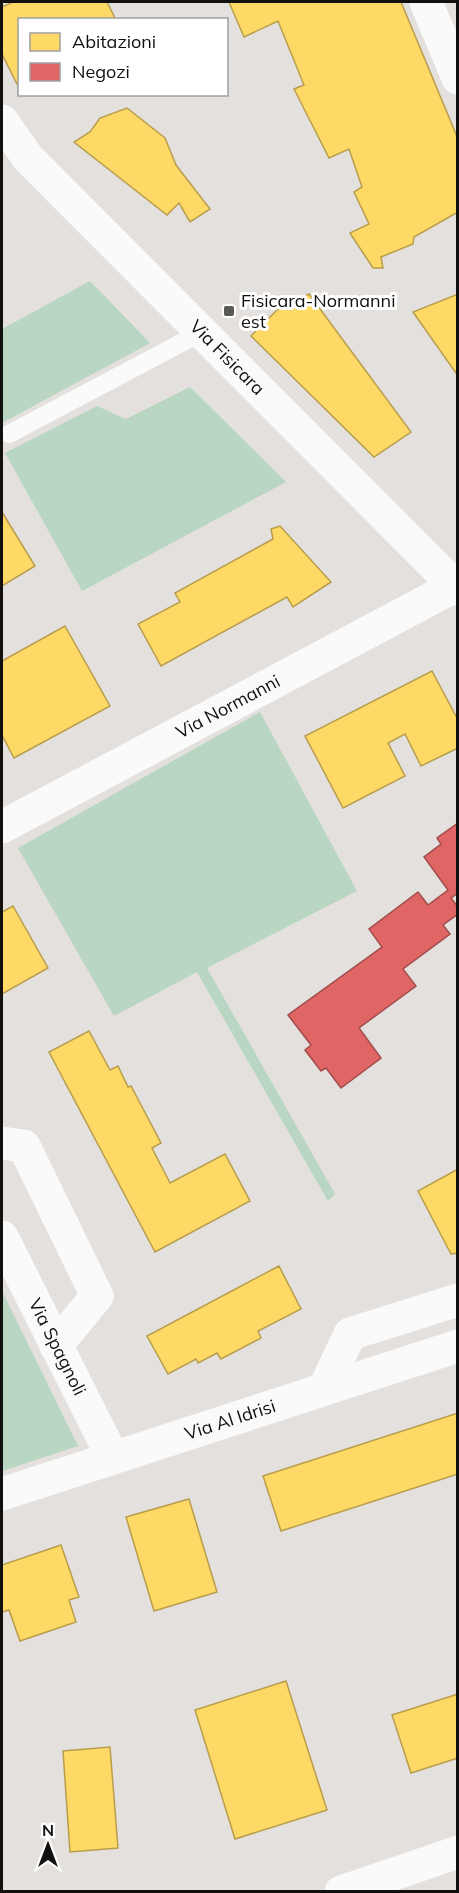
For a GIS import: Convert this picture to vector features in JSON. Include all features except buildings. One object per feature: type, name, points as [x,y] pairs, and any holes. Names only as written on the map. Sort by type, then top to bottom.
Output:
[{"type":"street","points":[[426,2],[458,78]]},
{"type":"street","name":"Via Fisicara","points":[[2,121],[28,158],[456,587]]},
{"type":"street","name":"Via Normanni","points":[[2,827],[456,587]]},
{"type":"street","points":[[2,1143],[24,1146],[97,1296],[56,1346]]},
{"type":"street","name":"Via Spagnoli","points":[[2,1237],[113,1458]]},
{"type":"street","points":[[324,1389],[350,1334],[458,1300]]},
{"type":"street","name":"Via Al Idrisi","points":[[2,1494],[458,1346]]},
{"type":"street","points":[[341,1892],[458,1852]]},
{"type":"lane","points":[[9,434],[202,332]]},
{"type":"green space","points":[[90,281],[150,343],[2,423],[2,329]]},
{"type":"green space","points":[[190,387],[286,482],[82,591],[5,453],[97,406],[126,419]]},
{"type":"green space","points":[[260,712],[357,891],[207,968],[335,1194],[328,1201],[197,972],[114,1016],[18,848]]},
{"type":"green space","points":[[2,1291],[78,1446],[2,1471]]},
{"type":"place","name":"Fisicara-Normanni est","points":[[229,311]]}]
